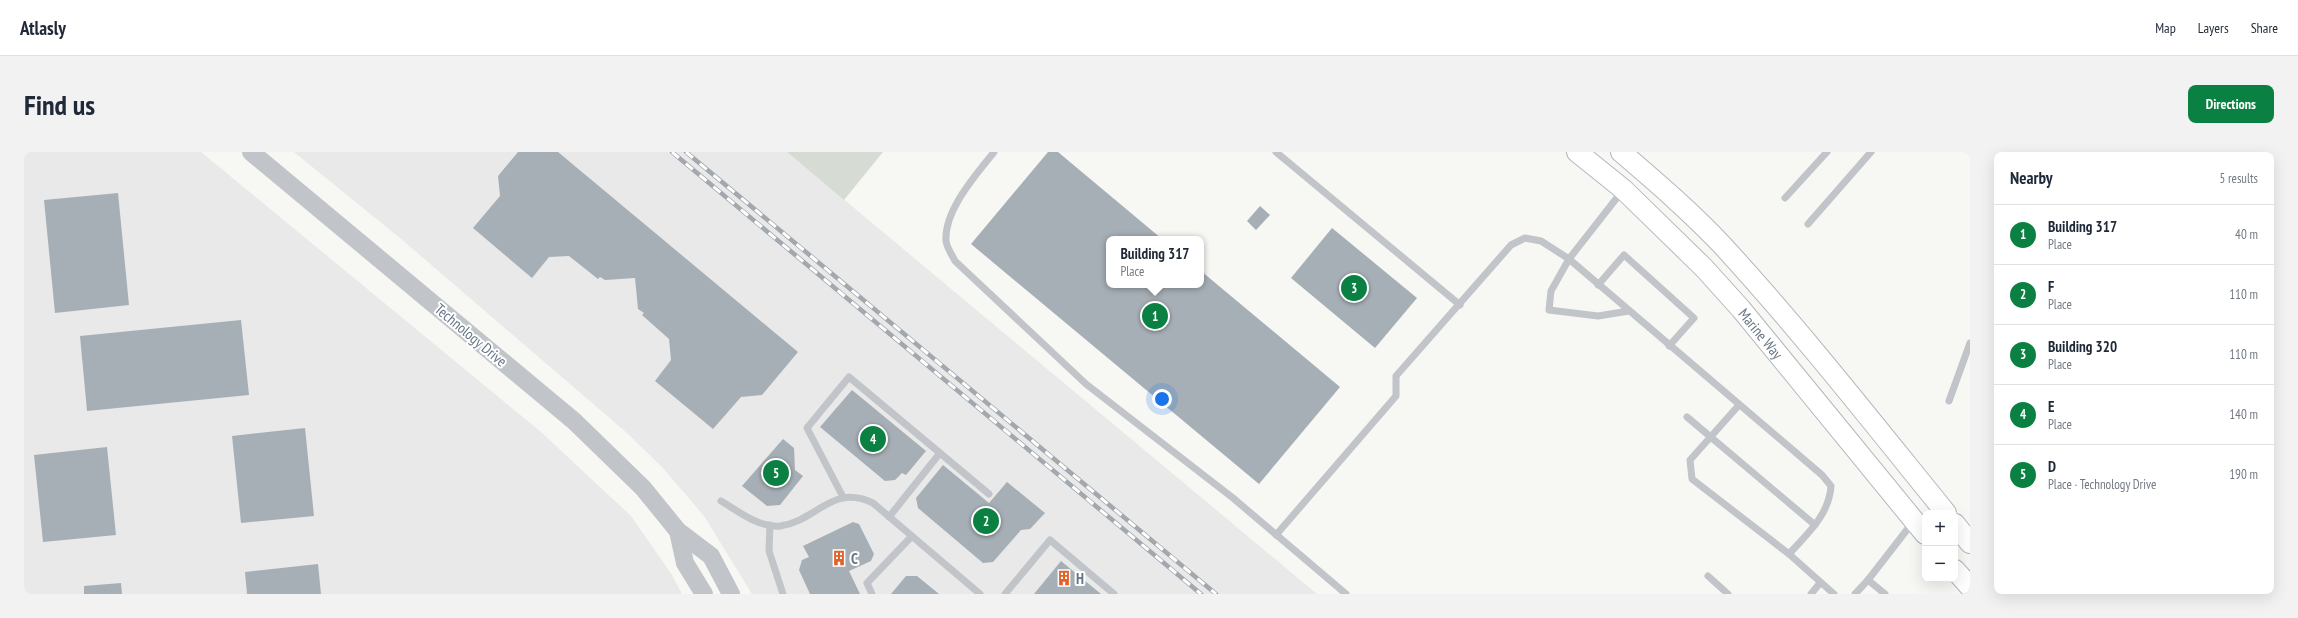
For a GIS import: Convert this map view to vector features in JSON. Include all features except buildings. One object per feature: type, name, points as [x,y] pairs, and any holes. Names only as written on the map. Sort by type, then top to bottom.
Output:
[{"type":"main road","name":"Marine Way","points":[[1577,152],[1623,189],[1704,268],[1741,309],[1920,527]]},
{"type":"main road","name":"Marine Way","points":[[1621,152],[1671,195],[1722,245],[1770,298],[1942,508]]},
{"type":"main road","points":[[1920,527],[1942,508]]},
{"type":"main road","points":[[1958,528],[1970,543]]},
{"type":"main road","points":[[1958,574],[1970,588]]},
{"type":"street","name":"Technology Drive","points":[[251,152],[574,421],[643,488],[678,531],[711,556],[732,594]]},
{"type":"street","name":"Technology Drive","points":[[678,531],[684,563],[704,594]]},
{"type":"lane","points":[[994,152],[965,190],[948,223],[946,242],[955,261],[1086,384],[1233,498],[1346,594]]},
{"type":"lane","points":[[1276,152],[1460,305]]},
{"type":"lane","points":[[1785,198],[1827,152]]},
{"type":"lane","points":[[1808,224],[1871,152]]},
{"type":"lane","points":[[1623,189],[1569,260],[1551,291],[1550,310],[1598,316],[1629,311]]},
{"type":"lane","points":[[1276,535],[1396,396],[1396,376],[1460,305],[1511,245],[1526,238],[1541,241],[1569,260],[1822,475],[1831,486],[1830,501],[1815,525],[1789,554]]},
{"type":"lane","points":[[1598,285],[1624,255],[1694,318],[1669,346]]},
{"type":"lane","points":[[1949,401],[1970,343]]},
{"type":"lane","points":[[843,497],[807,428],[849,377],[989,494]]},
{"type":"lane","points":[[1740,405],[1690,460],[1692,479],[1789,554],[1834,594]]},
{"type":"lane","points":[[1687,417],[1815,525]]},
{"type":"lane","points":[[889,517],[940,453]]},
{"type":"lane","points":[[721,501],[748,517],[770,525],[780,526],[796,520],[843,497],[862,498],[873,503],[980,594]]},
{"type":"lane","points":[[770,525],[769,551],[783,594]]},
{"type":"lane","points":[[1855,594],[1920,527]]},
{"type":"lane","points":[[872,594],[867,583],[912,536]]},
{"type":"lane","points":[[1005,594],[1050,540],[1114,594]]},
{"type":"lane","points":[[1708,576],[1728,594]]},
{"type":"lane","points":[[1868,580],[1884,594]]},
{"type":"lane","points":[[1811,594],[1820,583]]},
{"type":"shaded area","points":[[24,152],[201,152],[541,432],[631,516],[672,575],[682,594],[24,594]]},
{"type":"shaded area","points":[[294,152],[787,152],[1317,594],[752,594],[704,516],[663,468],[627,433],[400,238]]},
{"type":"shaded area","points":[[787,152],[883,152],[844,200]]},
{"type":"railway","points":[[672,152],[1201,594]]},
{"type":"railway","points":[[686,152],[1216,594]]},
{"type":"place","name":"Building 320","points":[[1354,288]]},
{"type":"place","name":"Building 317","points":[[1155,316]]},
{"type":"place","name":"E","points":[[873,439]]},
{"type":"place","name":"D","points":[[776,473]]},
{"type":"place","name":"F","points":[[986,521]]},
{"type":"place","name":"C","points":[[839,558]]},
{"type":"place","name":"H","points":[[1064,578]]}]
